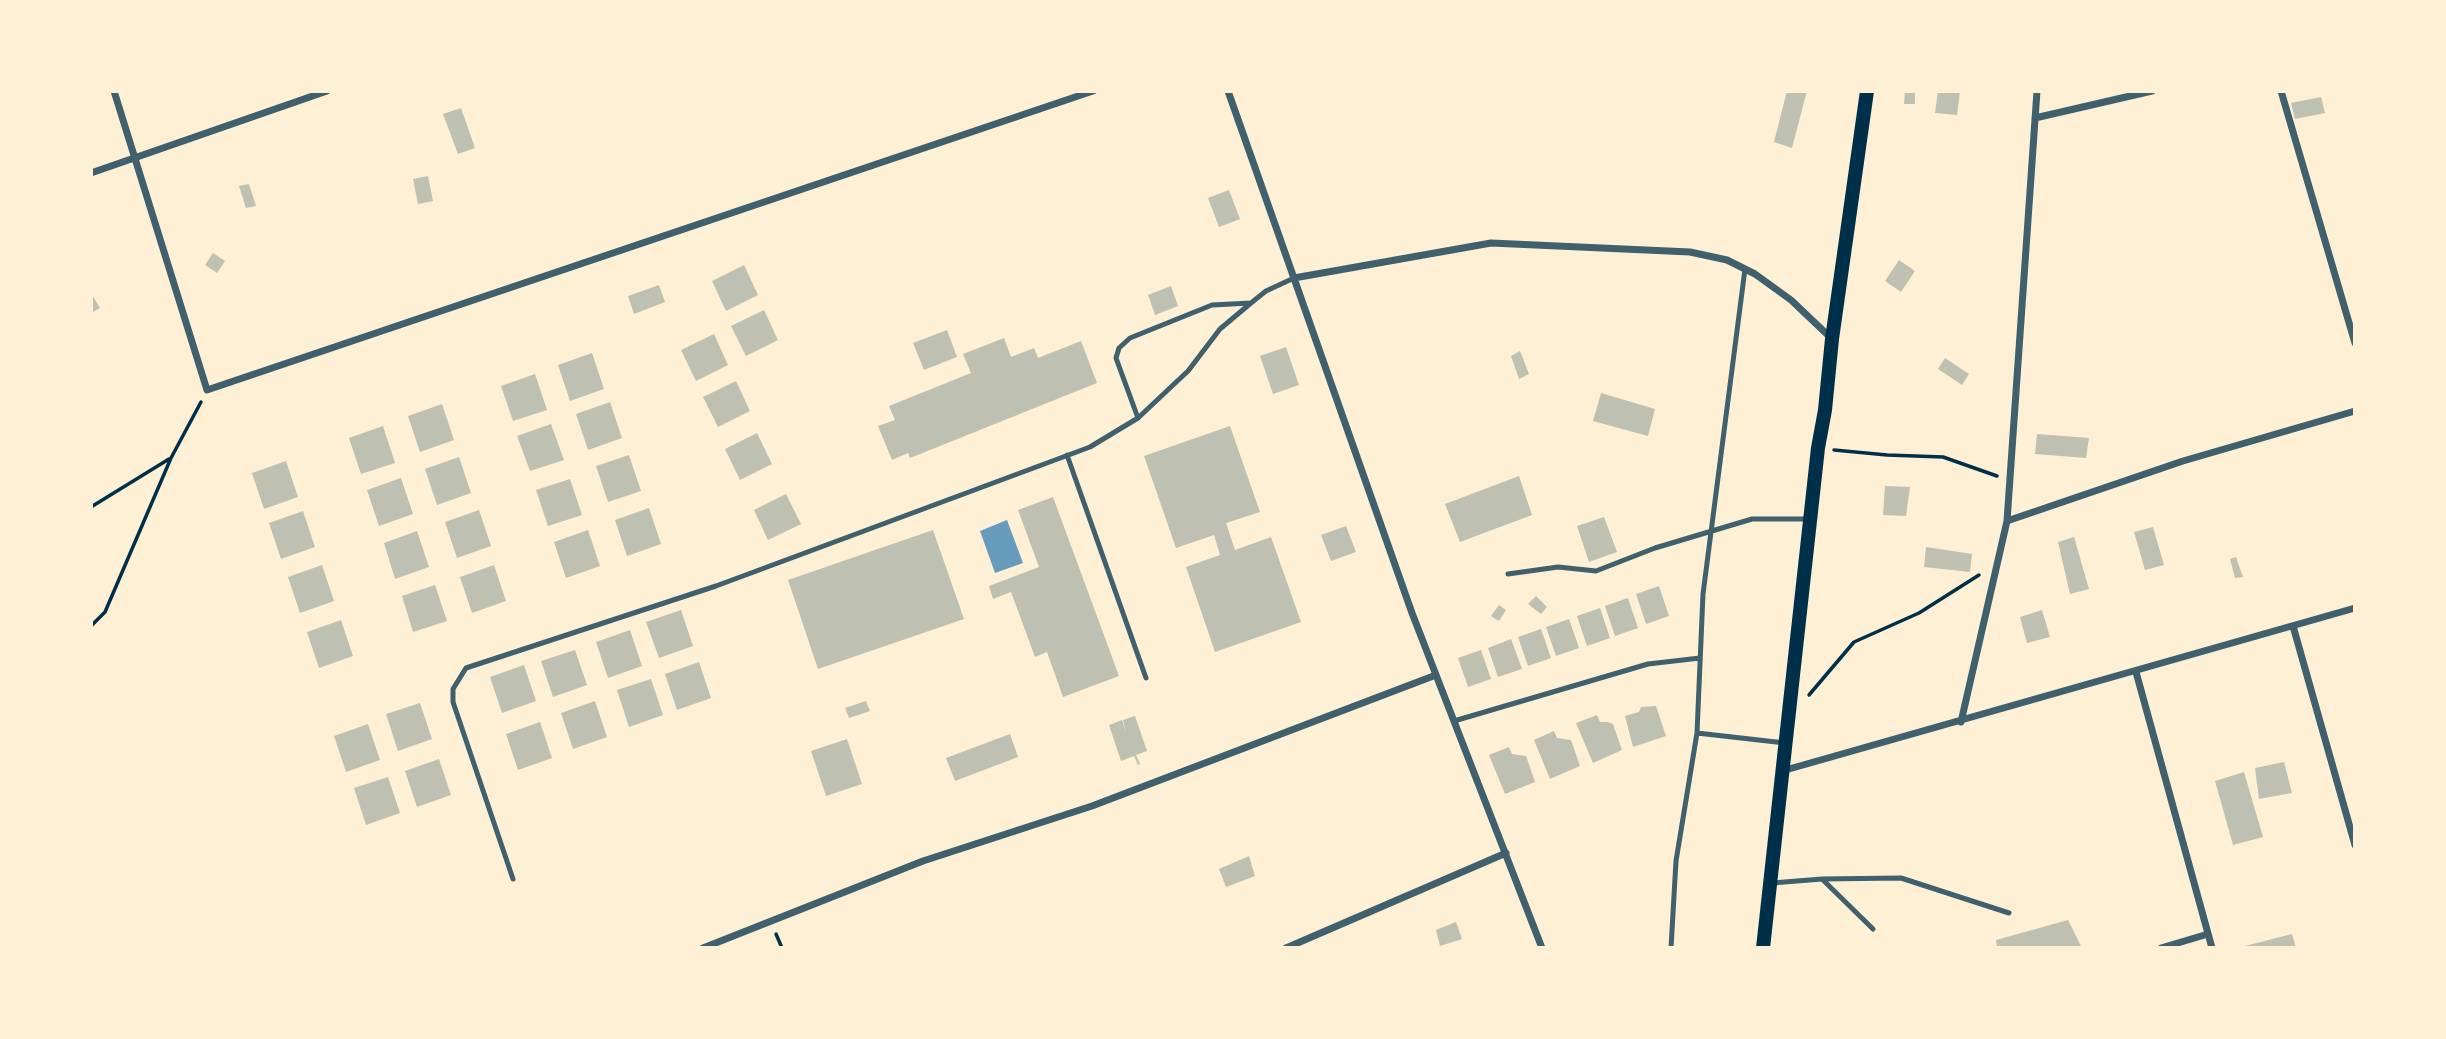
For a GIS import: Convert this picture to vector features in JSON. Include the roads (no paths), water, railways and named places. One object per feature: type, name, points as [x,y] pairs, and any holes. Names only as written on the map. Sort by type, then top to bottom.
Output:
[{"type":"main road","points":[[1763,948],[1818,448],[1867,91]]},
{"type":"street","points":[[114,91],[207,390],[1093,91]]},
{"type":"street","points":[[91,173],[327,91]]},
{"type":"street","points":[[1228,91],[1412,613],[1542,948]]},
{"type":"street","points":[[1961,722],[2007,521],[2037,91]]},
{"type":"street","points":[[2035,118],[2152,91]]},
{"type":"street","points":[[2281,91],[2355,343]]},
{"type":"street","points":[[1294,278],[1491,243],[1690,252],[1727,260],[1745,269],[1791,299],[1832,339]]},
{"type":"street","points":[[2007,521],[2183,461],[2355,411]]},
{"type":"street","points":[[1782,772],[2355,608]]},
{"type":"street","points":[[2293,626],[2355,845]]},
{"type":"street","points":[[2136,672],[2212,948]]},
{"type":"street","points":[[703,948],[923,861],[1092,806],[1436,675]]},
{"type":"street","points":[[1286,948],[1506,853]]},
{"type":"street","points":[[2161,948],[2208,934]]},
{"type":"lane","points":[[1671,948],[1676,861],[1697,733],[1703,594],[1745,269]]},
{"type":"lane","points":[[513,879],[453,702],[453,689],[466,668],[716,586],[1090,447],[1138,418],[1188,371],[1220,329],[1266,291],[1294,278]]},
{"type":"lane","points":[[1138,418],[1116,358],[1119,348],[1130,338],[1212,305],[1251,303]]},
{"type":"lane","points":[[1067,455],[1146,678]]},
{"type":"lane","points":[[1508,574],[1558,567],[1596,570],[1655,548],[1752,519],[1810,519]]},
{"type":"lane","points":[[1454,721],[1648,664],[1700,658]]},
{"type":"lane","points":[[1697,733],[1785,743]]},
{"type":"lane","points":[[1769,883],[1901,878],[2010,913]]},
{"type":"lane","points":[[1822,879],[1873,929]]},
{"type":"water","points":[[1007,520],[1023,563],[995,573],[980,531]]}]
